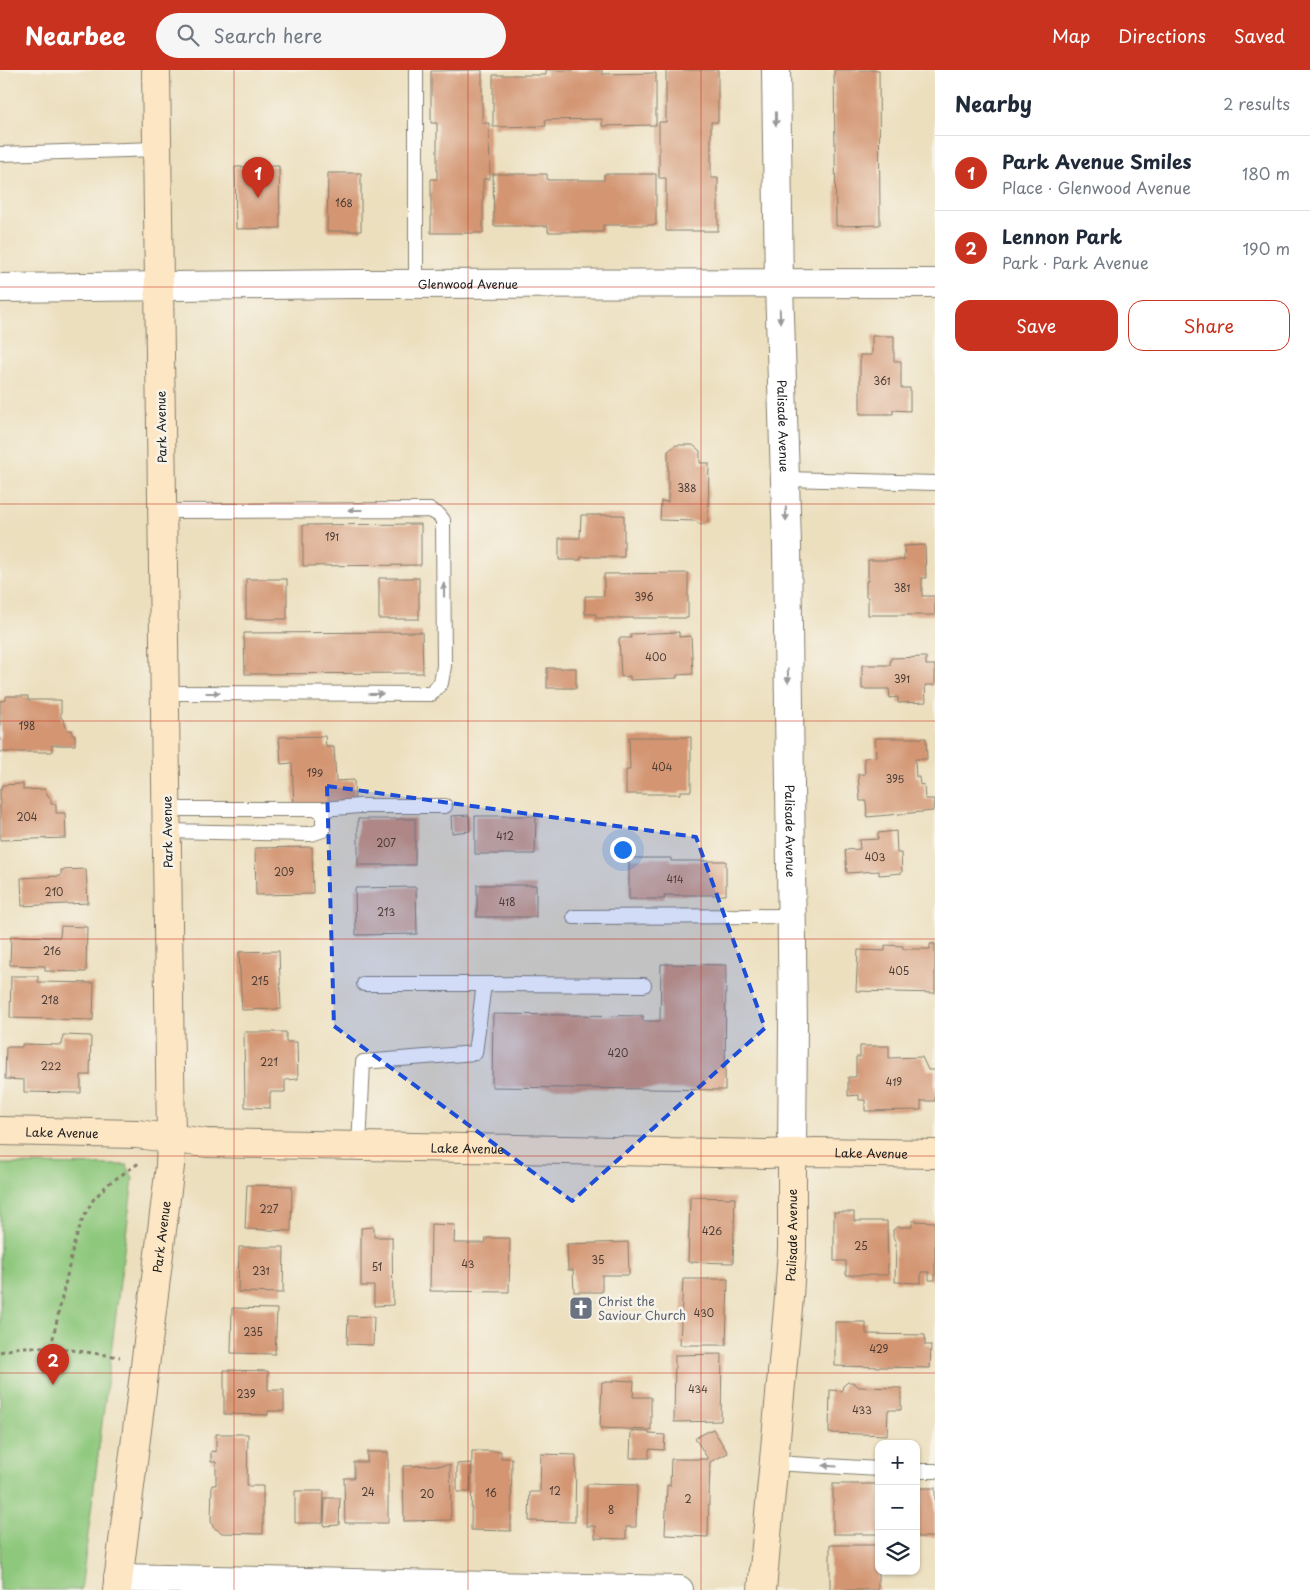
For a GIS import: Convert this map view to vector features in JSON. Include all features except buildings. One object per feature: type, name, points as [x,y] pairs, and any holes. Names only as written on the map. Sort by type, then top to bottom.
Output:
[{"type":"street","name":"Park Avenue","points":[[118,1584],[170,1166],[171,1138],[156,70]]},
{"type":"street","name":"Palisade Avenue","points":[[762,1590],[792,1249],[792,916],[786,479],[779,284],[776,70]]},
{"type":"street","name":"Glenwood Avenue","points":[[0,288],[416,284],[935,283]]},
{"type":"street","name":"Lake Avenue","points":[[0,1131],[137,1134],[206,1143],[359,1147],[935,1154]]},
{"type":"street","points":[[118,1584],[679,1590]]},
{"type":"lane","points":[[416,70],[416,284]]},
{"type":"lane","points":[[0,154],[157,149]]},
{"type":"lane","points":[[786,479],[935,483]]},
{"type":"lane","points":[[162,511],[430,510],[439,514],[443,520],[444,666],[441,683],[431,694],[165,693]]},
{"type":"lane","points":[[166,820],[359,806],[445,806]]},
{"type":"lane","points":[[166,820],[311,834],[323,830],[323,809]]},
{"type":"lane","points":[[574,917],[792,916]]},
{"type":"lane","points":[[364,984],[644,985]]},
{"type":"lane","points":[[359,1147],[363,1062],[475,1053],[484,984]]},
{"type":"lane","points":[[774,1463],[875,1469]]},
{"type":"lane","points":[[920,1470],[935,1472]]},
{"type":"path","points":[[51,1347],[74,1244],[93,1200],[108,1184],[124,1175],[171,1138]]},
{"type":"path","points":[[0,1352],[20,1347],[51,1347],[105,1355]]},
{"type":"highlighted area","points":[[327,786],[696,837],[765,1028],[572,1201],[334,1026]]},
{"type":"green space","points":[[0,1164],[127,1165],[133,1179],[81,1590],[0,1590]]},
{"type":"place","name":"Park Avenue Smiles","points":[[258,198]]},
{"type":"place","name":"Christ the Saviour Church","points":[[581,1308]]},
{"type":"place","name":"Lennon Park","points":[[53,1385]]}]
